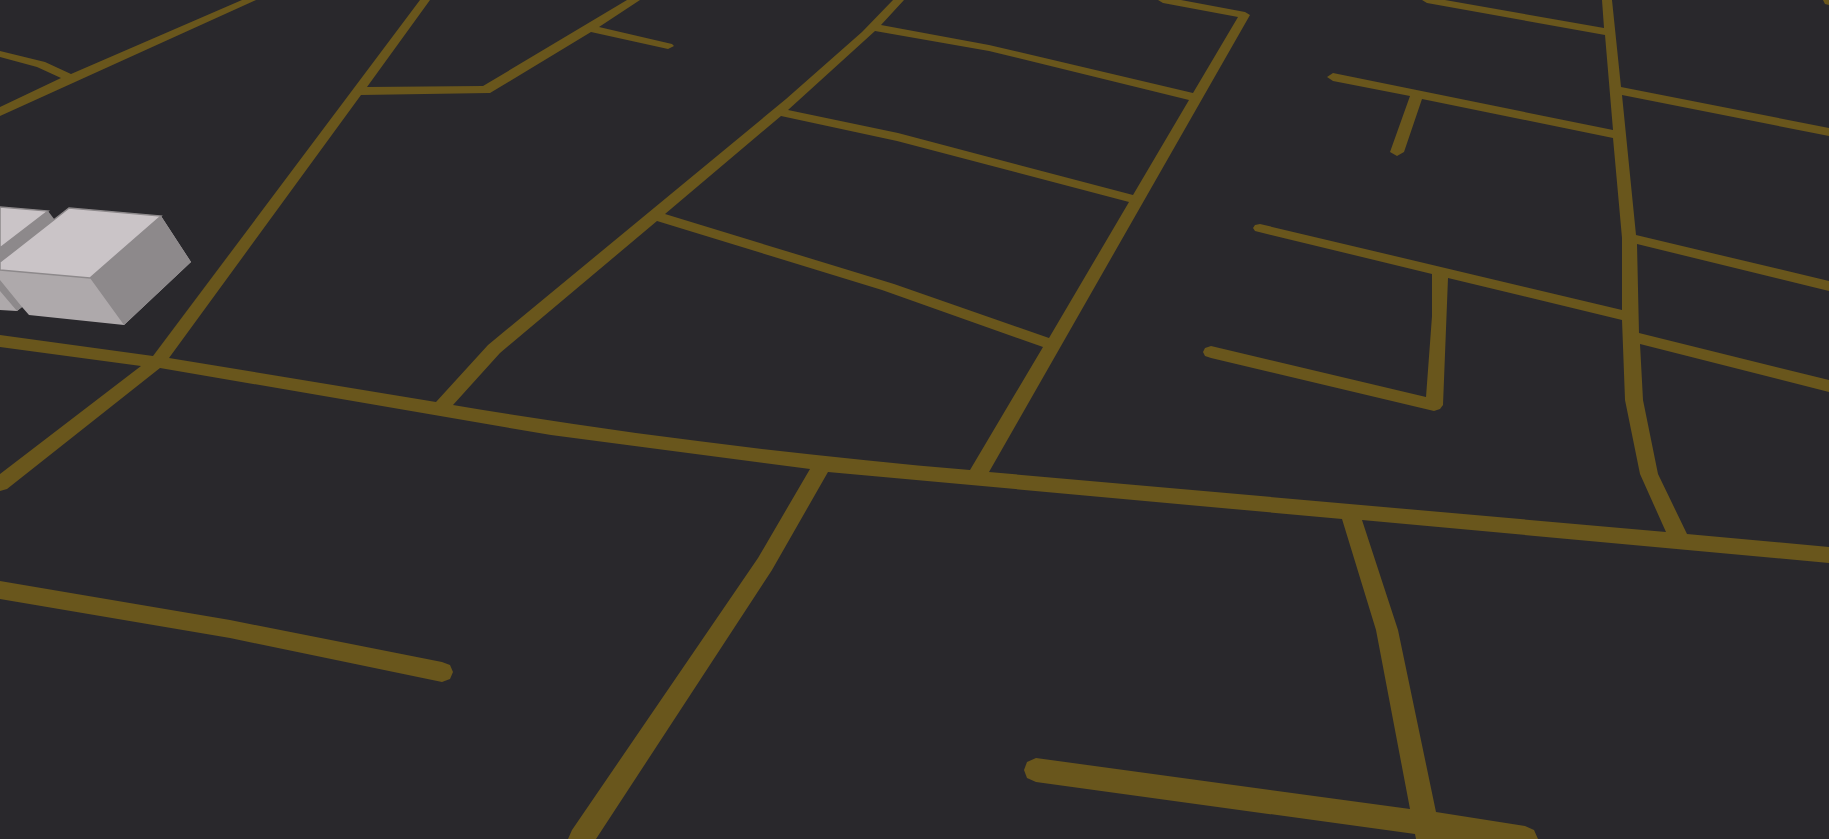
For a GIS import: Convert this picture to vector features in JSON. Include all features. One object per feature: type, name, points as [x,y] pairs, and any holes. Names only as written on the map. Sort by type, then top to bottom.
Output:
[{"type":"street","points":[[0,112],[112,59],[251,0]]},
{"type":"street","points":[[0,484],[157,362],[425,0]]},
{"type":"street","points":[[357,91],[486,90],[634,0]]},
{"type":"street","points":[[439,410],[494,350],[779,112],[873,27],[899,0]]},
{"type":"street","points":[[976,477],[1245,15],[1163,0]]},
{"type":"street","points":[[1427,0],[1611,33]]},
{"type":"street","points":[[1607,0],[1629,238],[1630,336],[1634,400],[1649,474],[1680,542]]},
{"type":"street","points":[[873,27],[989,48],[1198,98]]},
{"type":"street","points":[[590,28],[668,46]]},
{"type":"street","points":[[0,54],[42,64],[72,79]]},
{"type":"street","points":[[1333,77],[1620,135]]},
{"type":"street","points":[[1616,90],[1829,132]]},
{"type":"street","points":[[1397,152],[1416,94]]},
{"type":"street","points":[[779,112],[898,137],[1137,200]]},
{"type":"street","points":[[653,215],[888,287],[1053,345]]},
{"type":"street","points":[[1260,228],[1630,317]]},
{"type":"street","points":[[1629,238],[1829,286]]},
{"type":"street","points":[[1211,352],[1434,405],[1440,316],[1440,271]]},
{"type":"street","points":[[1630,336],[1829,386]]},
{"type":"street","points":[[0,341],[157,362],[551,428],[823,464],[1829,555]]},
{"type":"street","points":[[581,839],[765,564],[823,464]]},
{"type":"street","points":[[1349,511],[1387,630],[1427,831]]},
{"type":"street","points":[[0,590],[231,629],[442,672]]},
{"type":"street","points":[[1036,770],[1427,831],[1525,839]]},
{"type":"building","points":[[0,207],[48,211],[0,248]]},
{"type":"building","points":[[69,208],[161,216],[90,278],[0,270],[0,262]]}]
